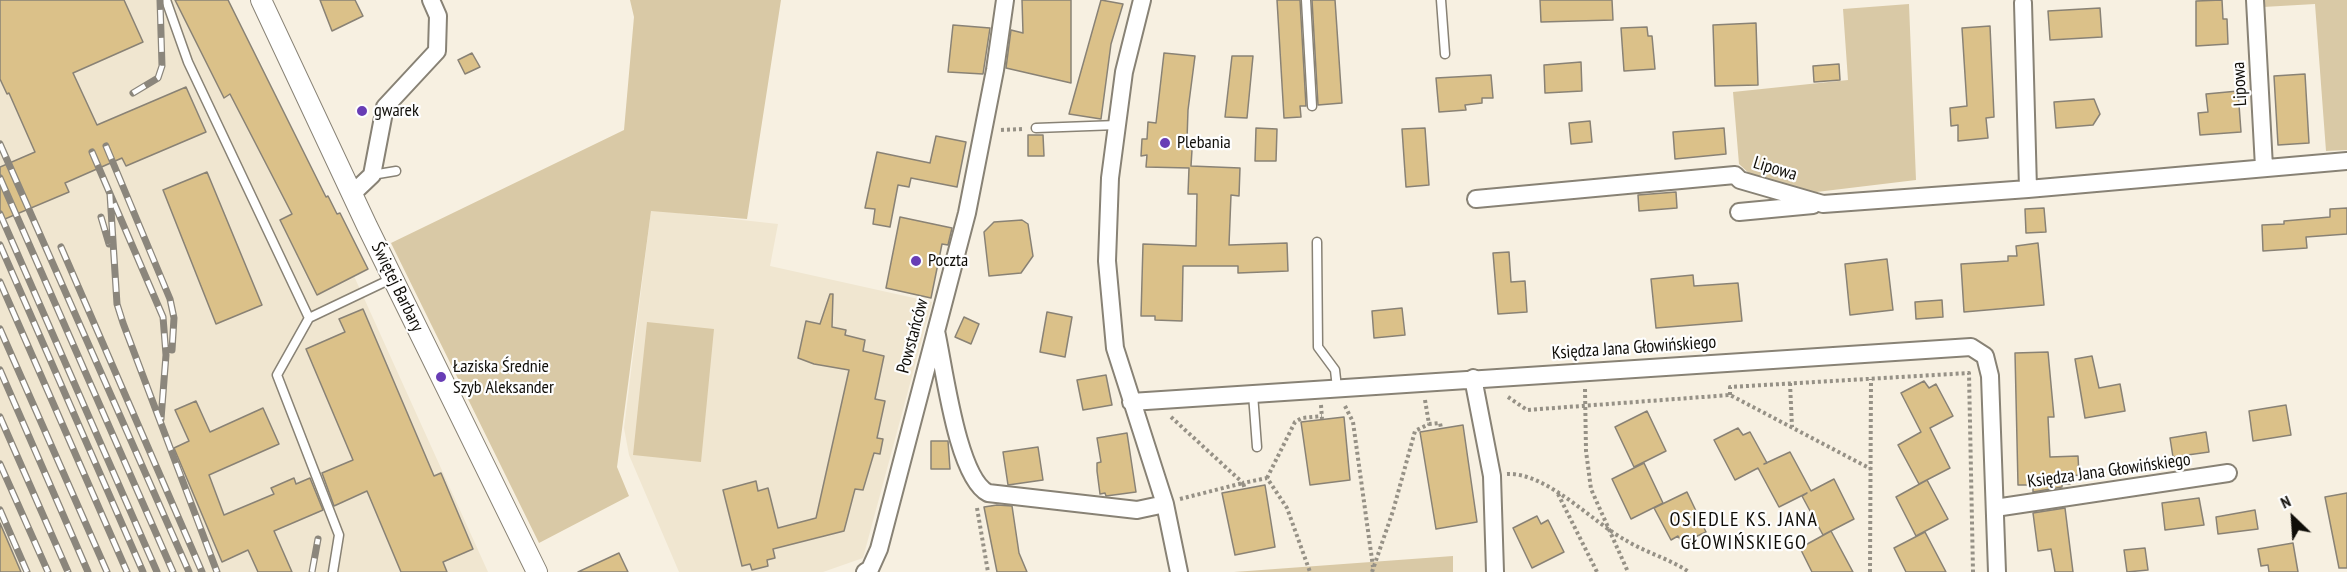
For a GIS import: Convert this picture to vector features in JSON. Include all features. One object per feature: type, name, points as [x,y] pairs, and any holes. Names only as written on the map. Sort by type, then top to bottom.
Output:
[{"type":"street","name":"Świętej Barbary","points":[[261,0],[352,194],[537,572]]},
{"type":"street","points":[[352,194],[372,175],[385,107],[437,51],[438,16],[430,0]]},
{"type":"street","name":"Powstańców","points":[[869,571],[879,549],[967,213],[1005,0]]},
{"type":"street","points":[[1142,0],[1124,72],[1110,177],[1107,261],[1115,348],[1165,504],[1179,572]]},
{"type":"street","name":"Lipowa","points":[[2255,0],[2264,167]]},
{"type":"street","points":[[2023,3],[2028,189]]},
{"type":"street","name":"Lipowa","points":[[1476,199],[1735,176],[1740,180],[1822,204],[2028,189],[2347,161]]},
{"type":"street","points":[[1739,212],[1822,204]]},
{"type":"street","points":[[936,327],[961,450],[973,480],[979,488],[988,493],[1137,510],[1165,504]]},
{"type":"street","name":"Księdza Jana Głowińskiego","points":[[1131,402],[1971,347],[1985,356],[1990,376],[1997,572]]},
{"type":"street","points":[[1473,378],[1492,476],[1495,572]]},
{"type":"street","name":"Księdza Jana Głowińskiego","points":[[1995,508],[2228,474]]},
{"type":"lane","points":[[166,0],[188,62],[309,318]]},
{"type":"lane","points":[[1306,0],[1312,106]]},
{"type":"lane","points":[[1441,0],[1445,54]]},
{"type":"lane","points":[[1036,128],[1117,125]]},
{"type":"lane","points":[[372,175],[396,171]]},
{"type":"lane","points":[[1317,242],[1318,347],[1335,370],[1337,388]]},
{"type":"lane","points":[[333,572],[339,535],[277,375],[309,318],[393,278]]},
{"type":"lane","points":[[1253,394],[1257,447]]},
{"type":"path","points":[[982,131],[1036,128]]},
{"type":"path","points":[[1585,371],[1586,451],[1591,489],[1628,572]]},
{"type":"path","points":[[1730,395],[1730,387],[1969,373],[1973,572]]},
{"type":"path","points":[[1870,572],[1871,379]]},
{"type":"path","points":[[1421,382],[1429,424]]},
{"type":"path","points":[[1790,383],[1792,427]]},
{"type":"path","points":[[1337,388],[1353,422],[1372,569]]},
{"type":"path","points":[[1477,398],[1511,397],[1527,410],[1730,395],[1871,469]]},
{"type":"path","points":[[1168,399],[1169,416],[1243,483],[1245,489]]},
{"type":"path","points":[[1268,478],[1295,422],[1302,418],[1322,416]]},
{"type":"path","points":[[1372,569],[1393,511],[1415,431],[1429,424],[1440,423],[1441,429]]},
{"type":"path","points":[[1492,476],[1516,474],[1556,490],[1610,531],[1689,572]]},
{"type":"path","points":[[1165,504],[1268,478]]},
{"type":"path","points":[[1268,478],[1287,508],[1310,572]]},
{"type":"path","points":[[973,480],[988,572]]},
{"type":"path","points":[[1556,490],[1598,572]]},
{"type":"shaded area","points":[[0,0],[229,0],[488,572],[0,572]]},
{"type":"shaded area","points":[[630,0],[781,0],[747,219],[651,211],[617,467],[629,496],[539,543],[391,243],[624,130],[634,17]]},
{"type":"shaded area","points":[[2262,0],[2347,0],[2347,150],[2326,151],[2315,4],[2263,7]]},
{"type":"shaded area","points":[[1909,4],[1916,180],[1775,197],[1739,164],[1733,92],[1848,80],[1843,9]]},
{"type":"shaded area","points":[[651,210],[778,224],[770,266],[932,302],[863,558],[823,572],[679,572],[629,455],[624,428]]},
{"type":"shaded area","points":[[647,322],[714,329],[701,462],[633,455]]},
{"type":"shaded area","points":[[1453,556],[1453,572],[1234,572]]},
{"type":"building","points":[[0,0],[124,0],[143,42],[73,73],[97,125],[186,87],[206,132],[126,166],[122,158],[65,183],[69,192],[0,221],[0,167],[35,152],[9,93],[7,94],[0,79]]},
{"type":"building","points":[[175,0],[228,0],[326,197],[328,196],[337,214],[340,213],[368,269],[317,295],[280,220],[292,214],[230,94],[224,98]]},
{"type":"building","points":[[320,0],[355,0],[363,16],[332,31]]},
{"type":"building","points":[[1022,0],[1071,0],[1071,83],[1006,68],[1011,30],[1023,33]]},
{"type":"building","points":[[1101,0],[1123,4],[1111,44],[1101,119],[1069,114]]},
{"type":"building","points":[[1277,0],[1300,0],[1306,106],[1300,106],[1301,117],[1284,118]]},
{"type":"building","points":[[1312,0],[1335,0],[1342,103],[1318,105]]},
{"type":"building","points":[[1540,0],[1612,0],[1613,20],[1541,22]]},
{"type":"building","points":[[2222,0],[2223,19],[2227,19],[2228,44],[2196,46],[2196,1]]},
{"type":"building","points":[[2100,8],[2102,37],[2050,40],[2048,11]]},
{"type":"building","points":[[1756,23],[1758,85],[1715,86],[1713,25]]},
{"type":"building","points":[[953,25],[990,28],[983,74],[948,72]]},
{"type":"building","points":[[1990,26],[1994,117],[1986,118],[1988,138],[1958,141],[1958,125],[1951,126],[1950,108],[1967,106],[1962,28]]},
{"type":"building","points":[[1647,27],[1648,36],[1652,36],[1655,69],[1624,71],[1621,28]]},
{"type":"building","points":[[472,53],[480,67],[465,74],[458,60]]},
{"type":"building","points":[[1164,53],[1195,56],[1188,110],[1187,140],[1192,140],[1191,166],[1240,168],[1239,196],[1231,195],[1229,245],[1287,243],[1288,271],[1238,273],[1238,266],[1183,266],[1182,321],[1155,320],[1155,316],[1141,316],[1143,244],[1196,246],[1197,194],[1188,194],[1189,168],[1146,167],[1147,155],[1141,156],[1142,139],[1147,139],[1148,122],[1156,123]]},
{"type":"building","points":[[1232,56],[1253,56],[1247,118],[1225,117]]},
{"type":"building","points":[[1581,62],[1582,91],[1545,93],[1544,65]]},
{"type":"building","points":[[1839,64],[1840,80],[1814,82],[1813,66]]},
{"type":"building","points":[[2305,74],[2309,143],[2278,145],[2274,76]]},
{"type":"building","points":[[1491,75],[1493,98],[1482,98],[1482,103],[1465,105],[1466,110],[1439,112],[1436,78]]},
{"type":"building","points":[[2238,91],[2241,132],[2200,135],[2198,113],[2208,112],[2206,94]]},
{"type":"building","points":[[2094,99],[2100,114],[2093,125],[2056,128],[2054,102]]},
{"type":"building","points":[[1590,121],[1592,142],[1571,144],[1569,123]]},
{"type":"building","points":[[1256,128],[1277,129],[1276,161],[1255,161]]},
{"type":"building","points":[[1425,128],[1429,185],[1406,187],[1402,129]]},
{"type":"building","points":[[1724,128],[1726,154],[1675,159],[1673,132]]},
{"type":"building","points":[[1028,135],[1043,135],[1044,156],[1028,156]]},
{"type":"building","points":[[936,136],[966,142],[957,187],[911,178],[909,187],[898,185],[890,227],[873,224],[875,209],[865,208],[877,152],[930,163]]},
{"type":"building","points":[[207,172],[262,305],[216,324],[163,190]]},
{"type":"building","points":[[1676,192],[1677,208],[1639,211],[1638,195]]},
{"type":"building","points":[[2044,208],[2046,232],[2026,233],[2025,209]]},
{"type":"building","points":[[2347,208],[2347,234],[2306,237],[2307,248],[2263,251],[2262,225],[2330,217],[2330,209]]},
{"type":"building","points":[[900,217],[952,228],[948,245],[942,244],[931,298],[886,288]]},
{"type":"building","points":[[1022,220],[1028,224],[1033,256],[1021,273],[989,276],[984,232],[994,222]]},
{"type":"building","points":[[2038,243],[2044,305],[1964,312],[1961,264],[2008,261],[2008,256],[2017,256],[2016,246]]},
{"type":"building","points":[[1509,252],[1511,282],[1525,281],[1527,312],[1498,314],[1493,253]]},
{"type":"building","points":[[1887,259],[1893,310],[1850,315],[1845,264]]},
{"type":"building","points":[[1693,275],[1694,286],[1738,283],[1742,321],[1656,328],[1651,279]]},
{"type":"building","points":[[830,294],[833,294],[832,327],[846,330],[845,335],[865,340],[863,351],[884,356],[875,399],[885,401],[877,438],[883,439],[880,454],[874,453],[863,490],[855,489],[844,531],[773,549],[775,558],[767,560],[768,566],[752,570],[750,564],[742,566],[723,490],[756,481],[758,491],[768,488],[778,528],[816,518],[849,370],[814,364],[798,358],[806,321],[820,324]]},
{"type":"building","points":[[1942,300],[1943,317],[1916,319],[1915,302]]},
{"type":"building","points":[[1402,308],[1405,335],[1374,338],[1372,311]]},
{"type":"building","points":[[363,309],[434,476],[441,473],[473,549],[443,562],[447,572],[401,572],[367,491],[334,506],[322,473],[353,460],[306,349],[345,332],[339,319]]},
{"type":"building","points":[[1047,312],[1072,317],[1065,357],[1040,352]]},
{"type":"building","points":[[964,317],[979,324],[971,344],[955,337]]},
{"type":"building","points":[[2048,352],[2054,417],[2048,417],[2050,457],[2078,456],[2079,475],[2070,476],[2070,484],[2062,484],[2062,487],[2033,492],[2033,485],[2018,485],[2015,353]]},
{"type":"building","points":[[2092,356],[2099,388],[2120,384],[2125,411],[2085,418],[2075,359]]},
{"type":"building","points":[[1106,375],[1112,405],[1083,410],[1077,380]]},
{"type":"building","points":[[1924,381],[1929,388],[1936,384],[1953,416],[1930,428],[1950,468],[1919,484],[1898,445],[1921,432],[1901,393]]},
{"type":"building","points":[[196,401],[210,432],[263,408],[279,444],[209,475],[224,515],[274,494],[271,488],[294,478],[296,484],[310,478],[323,510],[274,531],[292,572],[258,572],[248,550],[222,562],[174,448],[189,441],[175,410]]},
{"type":"building","points":[[2286,405],[2291,435],[2253,441],[2249,411]]},
{"type":"building","points":[[1647,411],[1666,451],[1634,467],[1615,427]]},
{"type":"building","points":[[1344,417],[1350,480],[1310,485],[1301,422]]},
{"type":"building","points":[[1463,425],[1477,522],[1436,529],[1420,432]]},
{"type":"building","points":[[1738,428],[1743,435],[1750,432],[1767,463],[1790,452],[1811,491],[1834,479],[1854,519],[1823,535],[1802,496],[1807,493],[1779,507],[1758,468],[1735,480],[1714,440]]},
{"type":"building","points":[[2206,432],[2209,452],[2173,457],[2170,438]]},
{"type":"building","points":[[1127,433],[1136,492],[1106,496],[1105,493],[1100,494],[1097,463],[1101,462],[1097,438]]},
{"type":"building","points":[[931,441],[948,441],[950,469],[931,469]]},
{"type":"building","points":[[1038,447],[1043,480],[1008,485],[1003,452]]},
{"type":"building","points":[[1644,463],[1663,503],[1631,519],[1612,479]]},
{"type":"building","points":[[1927,480],[1948,519],[1916,536],[1896,497]]},
{"type":"building","points":[[1265,485],[1275,547],[1235,555],[1222,493]]},
{"type":"building","points":[[1687,492],[1706,532],[1682,543],[1678,536],[1671,540],[1654,508]]},
{"type":"building","points":[[2347,493],[2347,568],[2339,568],[2325,497]]},
{"type":"building","points":[[2199,498],[2204,525],[2165,530],[2162,503]]},
{"type":"building","points":[[1012,506],[1019,553],[1027,572],[997,572],[984,507]]},
{"type":"building","points":[[2065,508],[2073,572],[2055,572],[2051,549],[2038,551],[2033,513]]},
{"type":"building","points":[[2255,510],[2258,529],[2218,534],[2216,517]]},
{"type":"building","points":[[1537,516],[1541,524],[1548,520],[1564,552],[1532,568],[1513,528]]},
{"type":"building","points":[[0,523],[21,572],[0,572]]},
{"type":"building","points":[[1831,531],[1853,572],[1812,572],[1800,548]]},
{"type":"building","points":[[1925,532],[1946,572],[1906,572],[1894,548]]},
{"type":"building","points":[[2293,543],[2298,572],[2269,572],[2268,565],[2261,566],[2258,549]]},
{"type":"building","points":[[2145,548],[2148,570],[2127,572],[2124,550]]},
{"type":"building","points":[[619,553],[628,572],[578,572]]},
{"type":"railway","points":[[133,93],[158,78],[162,66],[160,0]]},
{"type":"railway","points":[[0,144],[189,572]]},
{"type":"railway","points":[[106,146],[170,299],[174,318],[172,350]]},
{"type":"railway","points":[[92,152],[163,317],[166,355],[161,419]]},
{"type":"railway","points":[[0,178],[173,572]]},
{"type":"railway","points":[[110,194],[117,304],[217,572]]},
{"type":"railway","points":[[0,214],[157,572]]},
{"type":"railway","points":[[101,217],[109,244]]},
{"type":"railway","points":[[0,245],[143,572]]},
{"type":"railway","points":[[61,247],[202,572]]},
{"type":"railway","points":[[0,282],[127,572]]},
{"type":"railway","points":[[0,329],[107,572]]},
{"type":"railway","points":[[0,370],[88,572]]},
{"type":"railway","points":[[0,417],[68,572]]},
{"type":"railway","points":[[0,464],[48,572]]},
{"type":"railway","points":[[0,510],[27,572]]},
{"type":"railway","points":[[312,572],[318,539]]},
{"type":"place","name":"gwarek","points":[[362,111]]},
{"type":"place","name":"Plebania","points":[[1165,143]]},
{"type":"place","name":"Poczta","points":[[916,261]]},
{"type":"place","name":"Łaziska Średnie Szyb Aleksander","points":[[441,377]]},
{"type":"district","name":"OSIEDLE KS. JANA GŁOWIŃSKIEGO","points":[[1744,532]]}]
